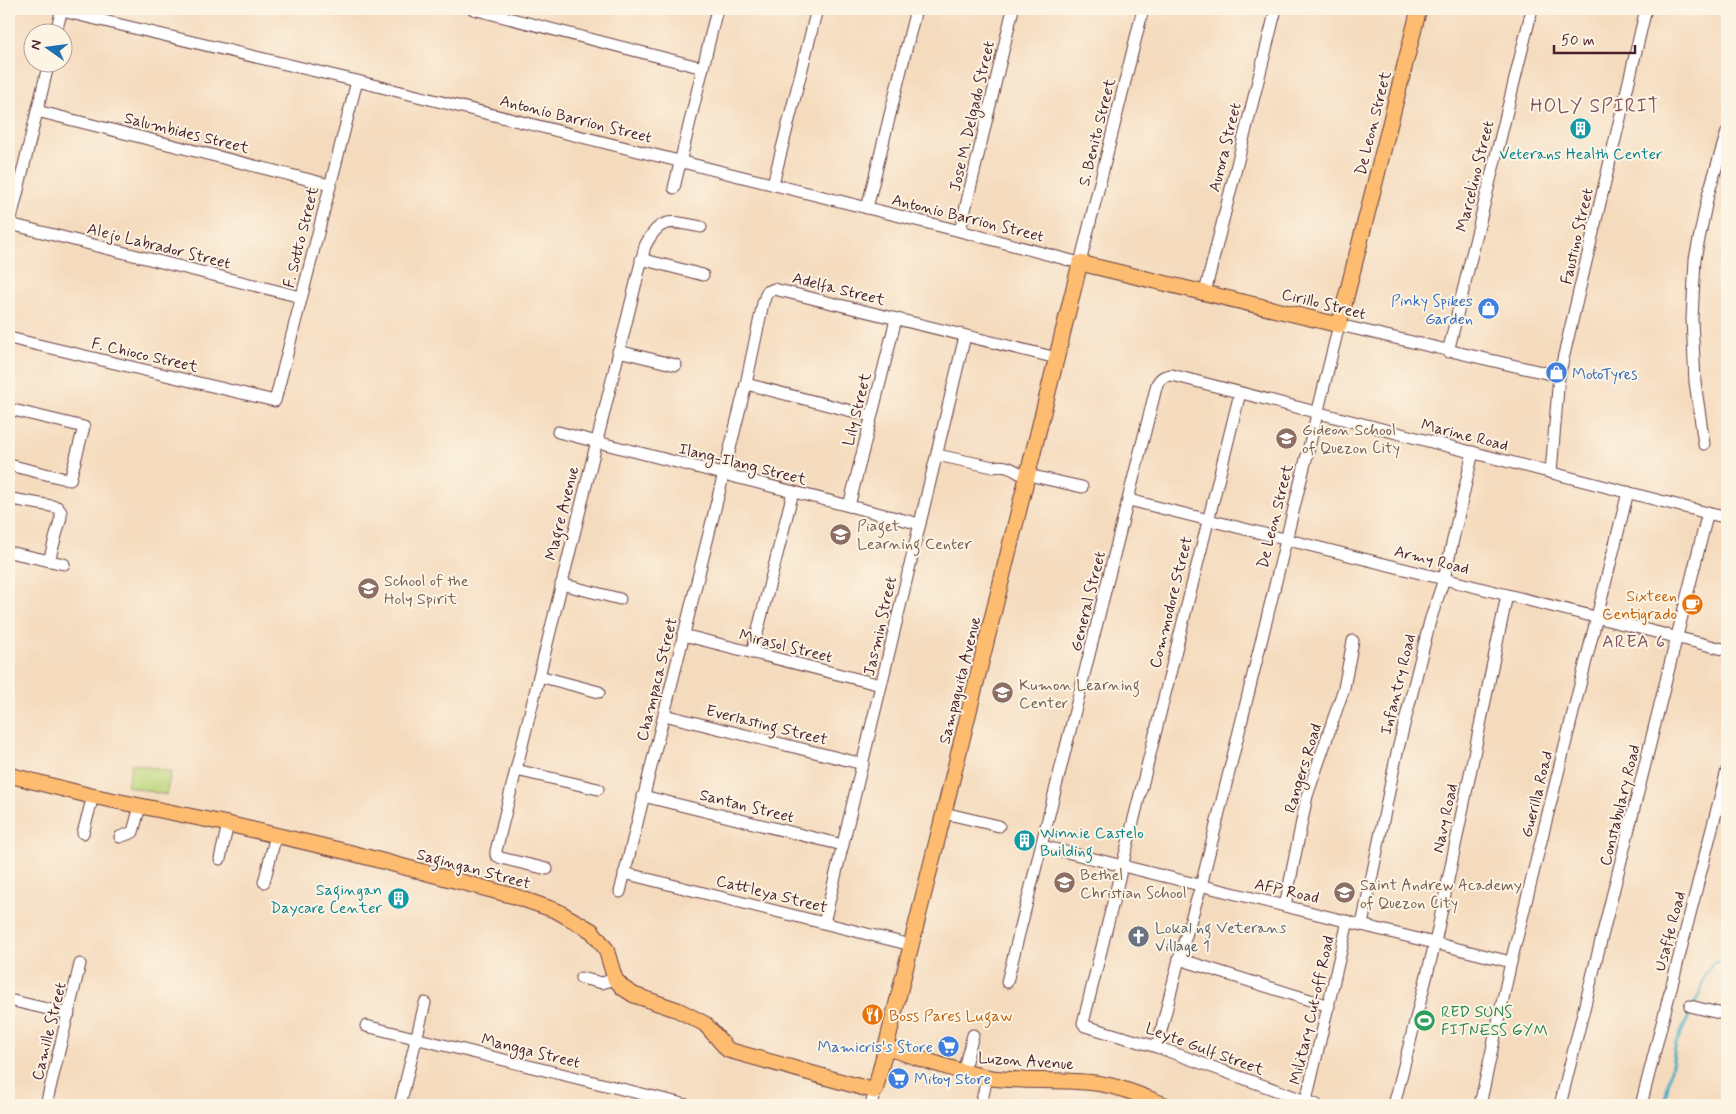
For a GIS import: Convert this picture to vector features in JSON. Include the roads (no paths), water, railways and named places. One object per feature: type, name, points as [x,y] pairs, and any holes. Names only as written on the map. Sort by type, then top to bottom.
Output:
[{"type":"main road","name":"De Leon Street","points":[[1339,325],[1419,9]]},
{"type":"main road","name":"Cirillo Street","points":[[1080,263],[1339,325]]},
{"type":"main road","name":"Sampaguita Avenue","points":[[873,1098],[944,813],[1023,474],[1057,358],[1080,263]]},
{"type":"main road","name":"Sagingan Street","points":[[9,774],[93,796],[228,824],[348,852],[514,896],[557,911],[592,931],[606,949],[615,979]]},
{"type":"main road","points":[[615,979],[623,988],[634,994],[678,1010],[705,1024],[728,1050],[873,1098]]},
{"type":"main road","name":"Luzon Avenue","points":[[885,1047],[963,1072],[987,1077],[1097,1084],[1120,1088],[1165,1105]]},
{"type":"street","points":[[473,9],[703,68]]},
{"type":"street","points":[[674,188],[717,9]]},
{"type":"street","points":[[773,184],[817,9]]},
{"type":"street","points":[[867,208],[916,9]]},
{"type":"street","name":"Jose M. Delgado Street","points":[[960,231],[1013,9]]},
{"type":"street","name":"S. Benito Street","points":[[1080,263],[1143,9]]},
{"type":"street","name":"Aurora Street","points":[[1205,292],[1276,9]]},
{"type":"street","name":"Marcelino Street","points":[[1448,352],[1532,9]]},
{"type":"street","name":"Faustino Street","points":[[1551,472],[1559,376],[1646,9]]},
{"type":"street","name":"Antonio Barrion Street","points":[[62,10],[357,80],[960,231],[1080,263]]},
{"type":"street","points":[[9,225],[47,72]]},
{"type":"street","name":"F. Sotto Street","points":[[274,401],[357,80]]},
{"type":"street","name":"Salumbides Street","points":[[37,111],[330,185]]},
{"type":"street","points":[[1704,444],[1695,382],[1692,319],[1696,259],[1708,195],[1727,132]]},
{"type":"street","name":"Magre Avenue","points":[[547,869],[501,858],[496,855],[538,676],[641,259],[651,235],[658,226],[673,222],[701,228]]},
{"type":"street","name":"Alejo Labrador Street","points":[[9,225],[301,297]]},
{"type":"street","points":[[641,259],[703,275]]},
{"type":"street","name":"Adelfa Street","points":[[724,474],[763,303],[767,292],[771,290],[1057,358]]},
{"type":"street","name":"Lily Street","points":[[849,506],[896,319]]},
{"type":"street","name":"Cirillo Street","points":[[1339,325],[1448,352],[1559,376]]},
{"type":"street","name":"De Leon Street","points":[[1157,1047],[1179,959],[1201,886],[1339,325]]},
{"type":"street","name":"Jasmin Street","points":[[824,923],[966,336]]},
{"type":"street","name":"F. Chioco Street","points":[[9,338],[274,401]]},
{"type":"street","points":[[618,351],[676,365]]},
{"type":"street","name":"Marine Road","points":[[1164,376],[1172,375],[1727,518]]},
{"type":"street","name":"General Street","points":[[1007,982],[1157,384],[1164,376]]},
{"type":"street","points":[[746,384],[871,416]]},
{"type":"street","name":"Commodore Street","points":[[1082,1023],[1240,393]]},
{"type":"street","points":[[9,409],[84,427],[70,480],[9,465]]},
{"type":"street","name":"Ilang-Ilang Street","points":[[558,432],[920,524]]},
{"type":"street","name":"Infantry Road","points":[[1362,925],[1396,757],[1430,621],[1444,579],[1473,452]]},
{"type":"street","points":[[937,455],[993,467],[1012,468],[1023,474],[1082,487]]},
{"type":"street","name":"Champaca Street","points":[[620,892],[724,474]]},
{"type":"street","points":[[752,653],[793,492]]},
{"type":"street","name":"Guerilla Road","points":[[1480,1105],[1511,962],[1628,492]]},
{"type":"street","points":[[9,501],[12,499],[58,507],[61,512],[61,518],[49,561]]},
{"type":"street","name":"Army Road","points":[[1129,500],[1727,650]]},
{"type":"street","name":"Constabulary Road","points":[[1560,1105],[1708,512]]},
{"type":"street","points":[[9,552],[64,564]]},
{"type":"street","points":[[561,584],[620,599]]},
{"type":"street","name":"Navy Road","points":[[1394,1105],[1435,943],[1508,595]]},
{"type":"street","name":"Mirasol Street","points":[[683,635],[881,685]]},
{"type":"street","name":"Rangers Road","points":[[1285,906],[1308,796],[1344,688],[1353,641]]},
{"type":"street","points":[[538,676],[599,692]]},
{"type":"street","name":"Everlasting Street","points":[[664,715],[862,764]]},
{"type":"street","points":[[516,770],[598,789]]},
{"type":"street","name":"Usaffe Road","points":[[1641,1102],[1727,770]]},
{"type":"street","points":[[83,833],[93,796]]},
{"type":"street","name":"Santan Street","points":[[644,796],[843,845]]},
{"type":"street","points":[[120,837],[133,832],[140,806]]},
{"type":"street","points":[[944,813],[999,826]]},
{"type":"street","points":[[220,859],[228,824]]},
{"type":"street","points":[[264,882],[276,835]]},
{"type":"street","name":"AFP Road","points":[[1042,846],[1511,962]]},
{"type":"street","name":"Cattleya Street","points":[[624,873],[911,945]]},
{"type":"street","name":"Military Cut-off Road","points":[[1310,1104],[1348,922]]},
{"type":"street","points":[[1179,959],[1329,1006]]},
{"type":"street","name":"Camille Street","points":[[46,1105],[80,964]]},
{"type":"street","points":[[581,978],[602,983],[615,979]]},
{"type":"street","points":[[9,1000],[68,1014]]},
{"type":"street","points":[[400,1105],[425,1003]]},
{"type":"street","points":[[1690,1006],[1727,1015]]},
{"type":"street","name":"Leyte Gulf Street","points":[[1082,1023],[1085,1026],[1157,1047],[1310,1104]]},
{"type":"street","name":"Mangga Street","points":[[366,1026],[687,1105]]},
{"type":"street","points":[[963,1072],[973,1035]]},
{"type":"street","points":[[981,1105],[987,1077]]},
{"type":"waterway","points":[[1660,1105],[1666,1095],[1676,1043],[1700,993],[1705,974],[1714,962],[1727,962]]},
{"type":"waterway","points":[[1604,1105],[1639,1101]]},
{"type":"place","name":"Veterans Health Center","points":[[1581,129]]},
{"type":"place","name":"Pinky Spikes Garden","points":[[1489,309]]},
{"type":"place","name":"MotoTyres","points":[[1556,373]]},
{"type":"place","name":"Gideon School of Quezon City","points":[[1286,438]]},
{"type":"place","name":"Piaget Learning Center","points":[[841,534]]},
{"type":"place","name":"School of the Holy Spirit","points":[[368,589]]},
{"type":"place","name":"Sixteen Centigrado","points":[[1693,604]]},
{"type":"place","name":"Kumon Learning Center","points":[[1003,693]]},
{"type":"place","name":"Winnie Castelo Building","points":[[1024,841]]},
{"type":"place","name":"Bethel Christian School","points":[[1064,883]]},
{"type":"place","name":"Saint Andrew Academy of Quezon City","points":[[1344,893]]},
{"type":"place","name":"Sagingan Daycare Center","points":[[398,898]]},
{"type":"place","name":"Lokal ng Veterans Village 1","points":[[1139,936]]},
{"type":"place","name":"Boss Pares Lugaw","points":[[873,1015]]},
{"type":"place","name":"RED SUNS FITNESS GYM","points":[[1425,1020]]},
{"type":"place","name":"Mamicris's Store","points":[[949,1046]]},
{"type":"place","name":"Mitoy Store","points":[[898,1078]]},
{"type":"district","name":"HOLY SPIRIT","points":[[1595,105]]},
{"type":"district","name":"AREA 6","points":[[1634,641]]}]
